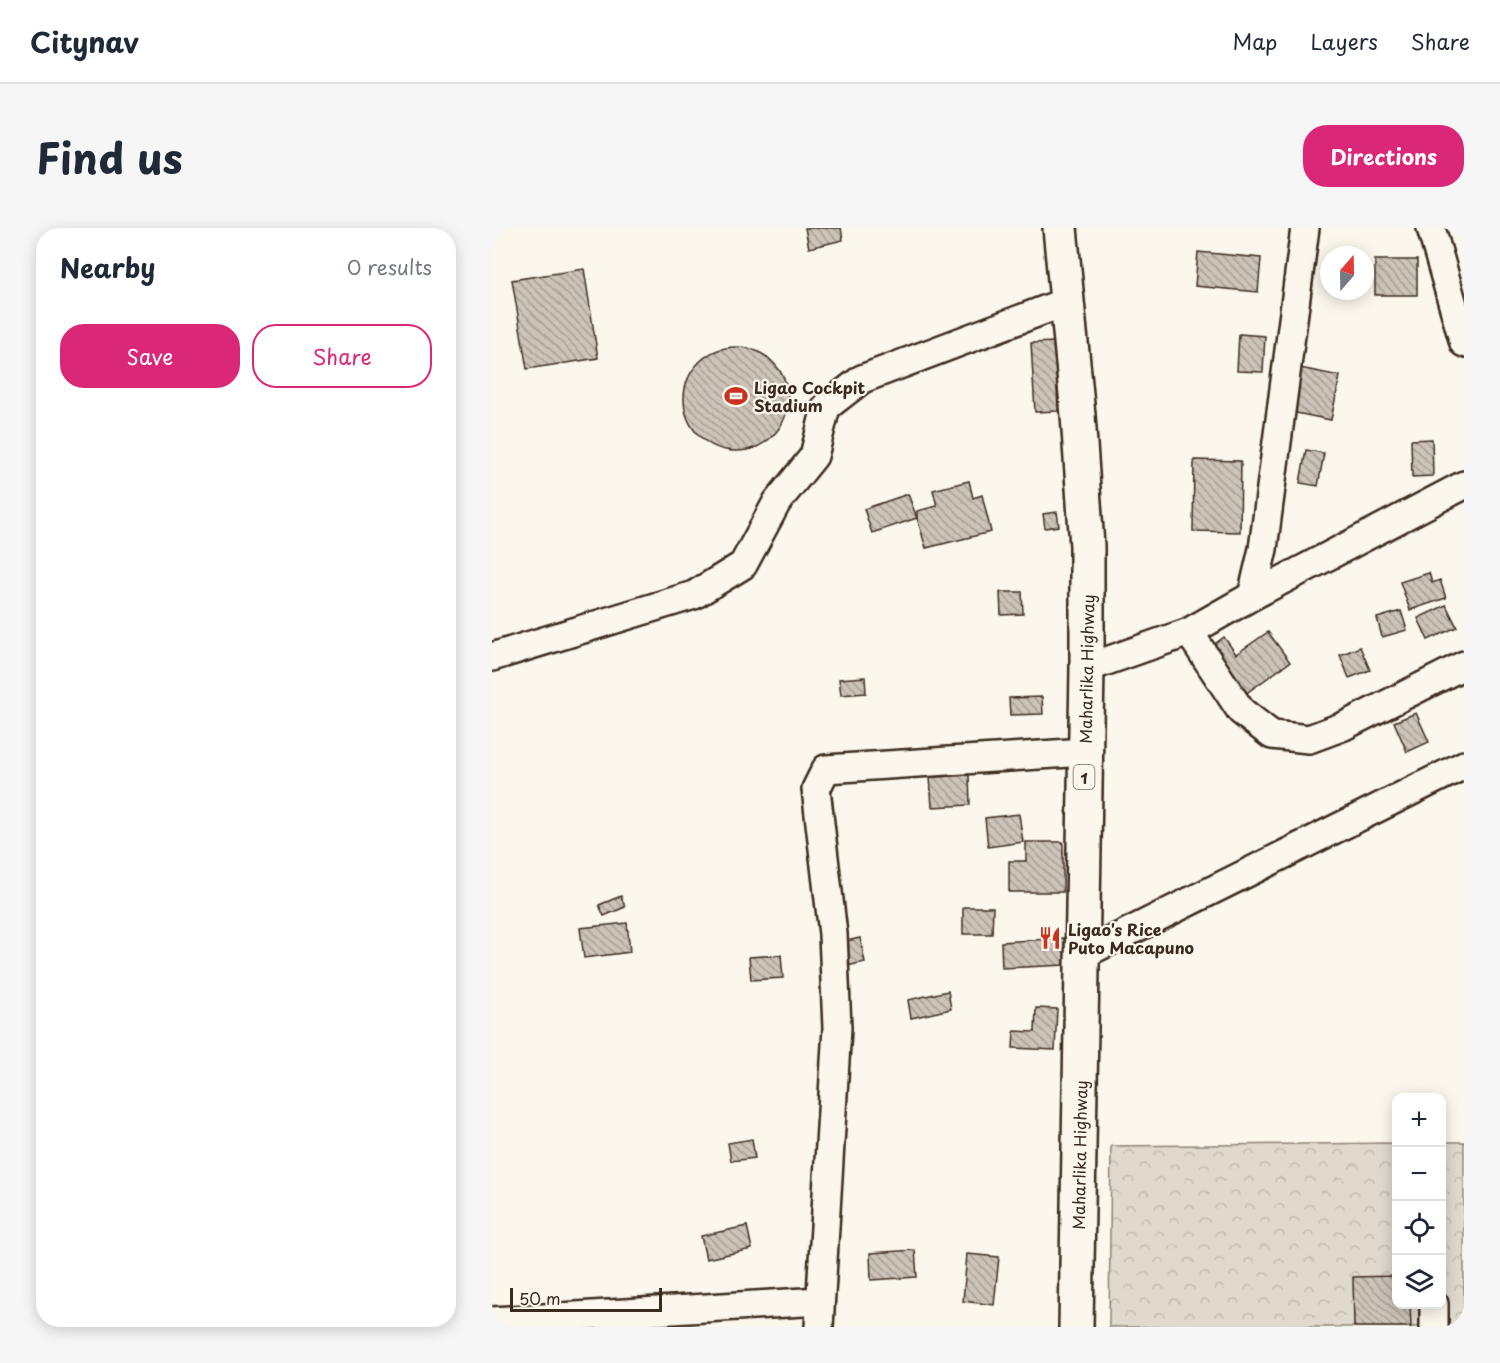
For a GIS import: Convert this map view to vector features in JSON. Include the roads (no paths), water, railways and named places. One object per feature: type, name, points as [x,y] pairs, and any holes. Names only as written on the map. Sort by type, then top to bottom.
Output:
[{"type":"highway","name":"Maharlika Highway","points":[[1060,228],[1068,301],[1086,546],[1087,668],[1076,1327]]},
{"type":"street","points":[[1252,596],[1263,549],[1305,228]]},
{"type":"street","points":[[1431,228],[1464,343]]},
{"type":"street","points":[[492,657],[694,595],[742,565],[777,502],[814,456],[826,407],[862,379],[1068,301]]},
{"type":"street","points":[[1087,668],[1189,632],[1252,596],[1464,485]]},
{"type":"street","points":[[1189,632],[1241,711],[1272,735],[1309,739],[1344,726],[1464,665]]},
{"type":"street","points":[[492,1321],[820,1314],[837,1028],[833,934],[816,789],[826,770],[1085,752]]},
{"type":"street","points":[[1082,955],[1464,765]]},
{"type":"street","points":[[1434,1309],[1434,1327]]},
{"type":"place","name":"Ligao Cockpit Stadium","points":[[736,396]]},
{"type":"place","name":"Ligao's Rice Puto Macapuno","points":[[1050,938]]}]
